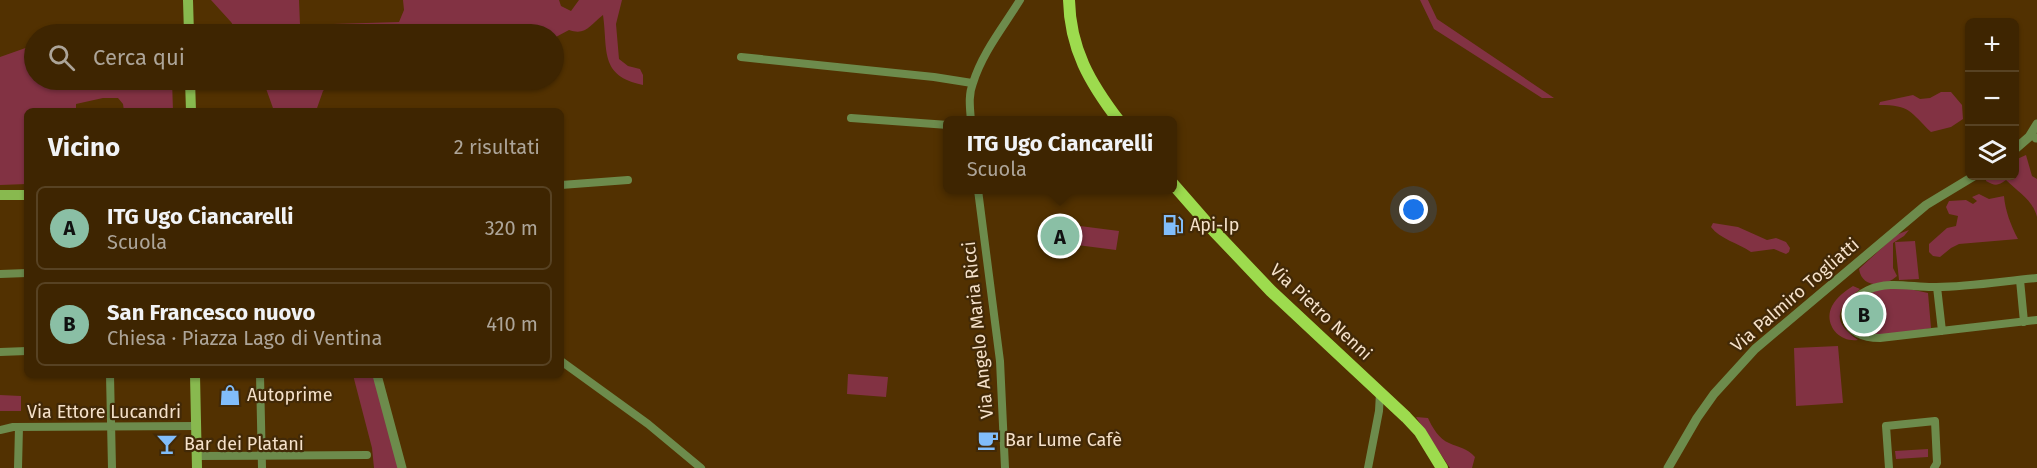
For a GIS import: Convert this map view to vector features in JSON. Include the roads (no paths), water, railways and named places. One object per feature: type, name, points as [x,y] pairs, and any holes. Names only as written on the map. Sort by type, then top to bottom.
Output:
[{"type":"main road","points":[[189,0],[189,24]]},
{"type":"main road","points":[[1069,0],[1075,44],[1084,68],[1116,116]]},
{"type":"main road","points":[[190,90],[191,108]]},
{"type":"main road","name":"Via Pietro Nenni","points":[[1177,188],[1271,291],[1420,432],[1442,468]]},
{"type":"main road","points":[[0,195],[24,195]]},
{"type":"main road","points":[[195,378],[197,468]]},
{"type":"street","points":[[971,116],[969,99],[972,83],[983,58],[1020,0]]},
{"type":"street","points":[[741,57],[972,83]]},
{"type":"street","points":[[851,118],[943,125]]},
{"type":"street","points":[[2019,146],[2029,137],[2037,124]]},
{"type":"street","points":[[2019,148],[2037,138]]},
{"type":"street","points":[[564,185],[628,180]]},
{"type":"street","name":"Via Palmiro Togliatti","points":[[1668,468],[1714,394],[1755,349],[1926,205],[1967,180]]},
{"type":"street","name":"Via Angelo Maria Ricci","points":[[979,194],[1000,361],[1005,468]]},
{"type":"street","points":[[0,274],[24,273]]},
{"type":"street","points":[[2037,278],[1936,288],[1894,285],[1870,288],[1858,296],[1844,315],[1851,328],[1868,338],[2037,320]]},
{"type":"street","points":[[2020,280],[2024,322]]},
{"type":"street","points":[[1936,288],[1942,331]]},
{"type":"street","points":[[0,352],[24,351]]},
{"type":"street","points":[[564,363],[648,424],[701,468]]},
{"type":"street","points":[[110,378],[111,468]]},
{"type":"street","points":[[260,378],[262,468]]},
{"type":"street","points":[[378,378],[402,468]]},
{"type":"street","points":[[1368,468],[1379,411],[1380,392]]},
{"type":"street","points":[[1379,411],[1390,407],[1397,408]]},
{"type":"street","points":[[1889,468],[1886,426],[1935,421],[1937,463],[1934,468]]},
{"type":"street","name":"Via Ettore Lucandri","points":[[0,430],[16,427],[196,426]]},
{"type":"street","points":[[16,427],[18,468]]},
{"type":"street","points":[[196,456],[368,454]]},
{"type":"place","name":"Api-Ip","points":[[1173,225]]},
{"type":"place","name":"ITG Ugo Ciancarelli","points":[[1060,236]]},
{"type":"place","name":"San Francesco nuovo","points":[[1864,314]]},
{"type":"place","name":"Autoprime","points":[[230,395]]},
{"type":"place","name":"Bar Lume Cafè","points":[[988,440]]},
{"type":"place","name":"Bar dei Platani","points":[[167,444]]}]
